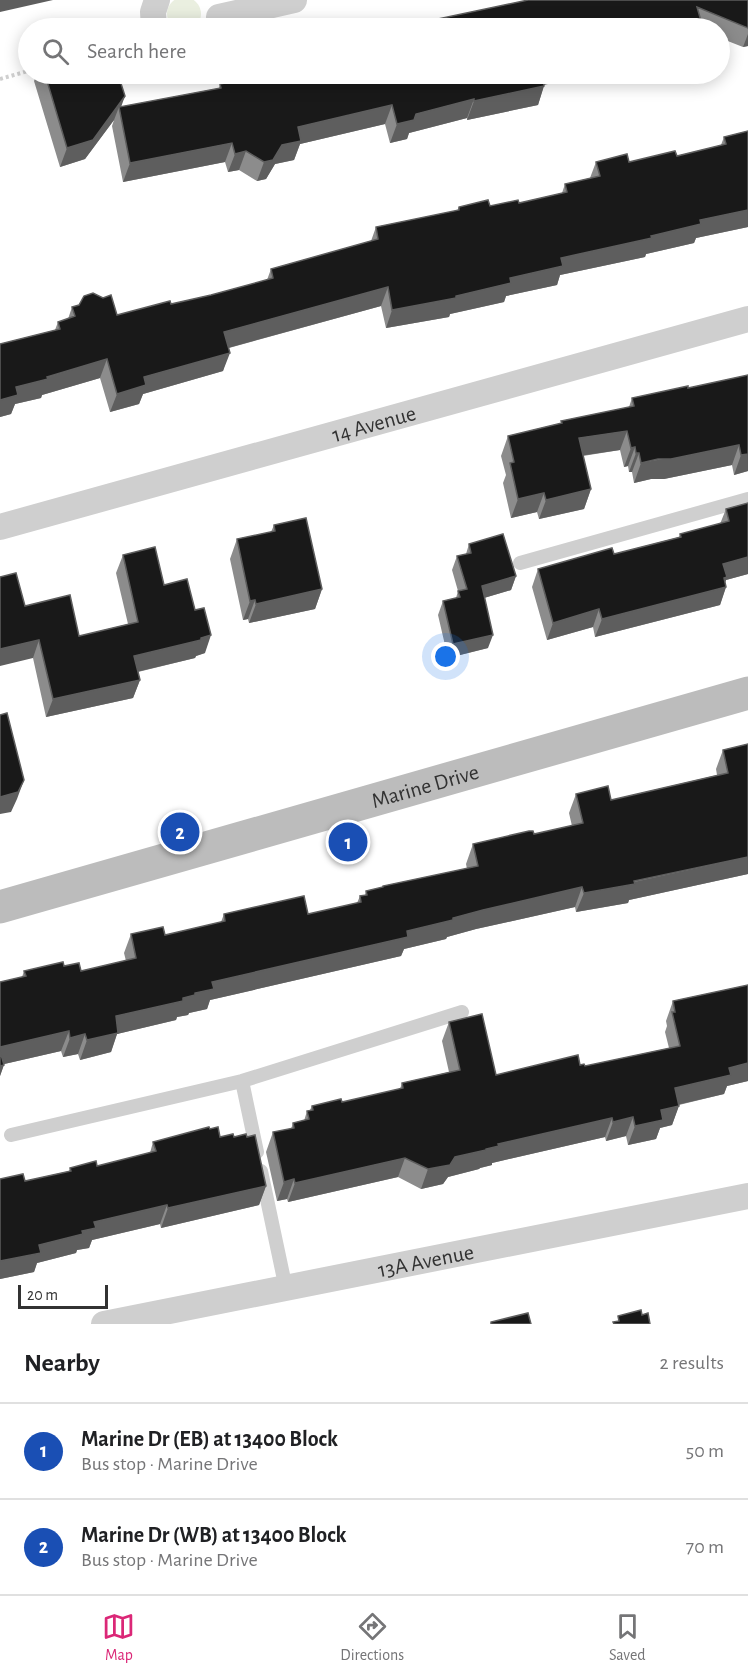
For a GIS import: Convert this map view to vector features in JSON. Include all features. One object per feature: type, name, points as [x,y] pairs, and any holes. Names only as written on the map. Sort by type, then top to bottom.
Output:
[{"type":"street","points":[[153,18],[157,0]]},
{"type":"street","points":[[217,15],[294,0]]},
{"type":"street","name":"14 Avenue","points":[[0,527],[748,319]]},
{"type":"street","name":"Marine Drive","points":[[0,907],[748,693]]},
{"type":"street","name":"13A Avenue","points":[[104,1324],[748,1196]]},
{"type":"lane","points":[[520,562],[748,500]]},
{"type":"lane","points":[[11,1135],[242,1081],[462,1012]]},
{"type":"lane","points":[[242,1081],[286,1289]]},
{"type":"path","points":[[0,79],[18,74]]},
{"type":"shaded area","points":[[178,-1],[190,-1],[196,2],[200,18],[168,18],[167,14],[172,2]]},
{"type":"building","points":[[528,0],[748,0],[748,28],[730,21],[730,18],[724,18],[697,7],[700,18],[443,18]]},
{"type":"building","points":[[48,84],[121,84],[125,96],[93,140],[67,148]]},
{"type":"building","points":[[220,84],[544,84],[544,86],[474,101],[474,99],[416,114],[414,120],[397,124],[392,105],[298,127],[301,141],[282,145],[273,160],[264,162],[246,151],[235,154],[232,143],[130,163],[119,107],[221,88]]},
{"type":"building","points":[[748,131],[748,210],[700,220],[701,224],[651,236],[652,238],[561,258],[563,266],[510,278],[511,283],[456,296],[456,298],[392,310],[388,287],[224,332],[230,353],[144,377],[146,385],[117,394],[107,359],[16,387],[18,395],[0,400],[0,344],[60,329],[58,322],[75,316],[72,307],[79,305],[84,296],[93,293],[103,298],[111,295],[117,315],[170,301],[171,304],[211,295],[273,278],[271,269],[378,239],[376,227],[459,210],[459,207],[488,200],[490,206],[518,200],[519,203],[567,192],[565,184],[600,176],[596,162],[627,154],[629,162],[675,151],[677,156],[726,144],[724,137]]},
{"type":"building","points":[[748,375],[748,454],[741,455],[739,445],[641,463],[635,447],[631,448],[627,431],[579,438],[591,489],[546,500],[544,493],[518,499],[510,463],[514,462],[508,436],[562,423],[561,421],[634,406],[632,398]]},
{"type":"building","points":[[748,503],[748,557],[723,564],[727,577],[724,578],[726,587],[602,619],[599,609],[553,623],[538,569],[612,548],[614,554],[681,537],[680,534],[729,521],[726,509]]},
{"type":"building","points":[[306,518],[322,589],[256,604],[255,600],[250,601],[237,539],[275,531],[274,525]]},
{"type":"building","points":[[503,534],[516,576],[482,586],[493,635],[453,644],[443,601],[460,597],[458,591],[467,589],[457,556],[471,553],[469,544]]},
{"type":"building","points":[[155,547],[164,585],[187,579],[195,610],[204,608],[211,635],[201,640],[134,656],[140,680],[53,699],[39,640],[0,649],[0,577],[16,573],[25,606],[70,595],[79,636],[138,622],[123,555]]},
{"type":"building","points":[[7,713],[24,780],[18,792],[0,797],[0,715]]},
{"type":"building","points":[[748,744],[748,857],[634,881],[635,884],[584,893],[582,887],[483,910],[407,931],[408,937],[212,982],[214,989],[195,993],[195,995],[183,998],[183,1001],[116,1016],[118,1033],[87,1040],[85,1034],[70,1038],[69,1031],[0,1047],[0,982],[26,976],[24,971],[63,962],[64,966],[79,963],[81,971],[136,958],[131,934],[163,927],[165,935],[225,921],[224,914],[304,896],[308,914],[361,902],[360,896],[367,895],[366,891],[383,886],[478,866],[473,844],[529,831],[533,831],[534,834],[583,823],[576,794],[608,786],[611,800],[728,773],[723,750]]},
{"type":"building","points":[[748,985],[748,1063],[729,1068],[731,1075],[675,1088],[679,1106],[661,1110],[663,1120],[635,1126],[633,1117],[613,1122],[612,1118],[498,1144],[499,1146],[486,1150],[455,1157],[450,1165],[428,1169],[405,1158],[295,1183],[294,1179],[284,1182],[273,1132],[294,1128],[293,1123],[309,1119],[307,1111],[313,1110],[312,1106],[341,1099],[342,1102],[403,1088],[402,1083],[460,1070],[449,1022],[482,1014],[496,1075],[578,1055],[580,1065],[585,1066],[680,1046],[672,1012],[675,1012],[673,1001]]},
{"type":"building","points":[[0,1051],[4,1065],[0,1066]]},
{"type":"building","points":[[209,1127],[210,1129],[218,1127],[220,1137],[233,1134],[234,1137],[246,1134],[247,1137],[255,1135],[266,1186],[94,1222],[96,1228],[82,1231],[83,1234],[39,1245],[41,1253],[0,1261],[0,1179],[23,1174],[25,1181],[71,1171],[70,1168],[96,1161],[97,1166],[156,1151],[153,1142]]},
{"type":"building","points":[[641,1310],[642,1315],[648,1313],[650,1324],[614,1324],[613,1322],[619,1321],[618,1316]]},
{"type":"building","points":[[528,1313],[531,1324],[491,1324],[491,1322]]},
{"type":"place","name":"Marine Dr (WB) at 13400 Block","points":[[180,832]]},
{"type":"place","name":"Marine Dr (EB) at 13400 Block","points":[[348,842]]}]
